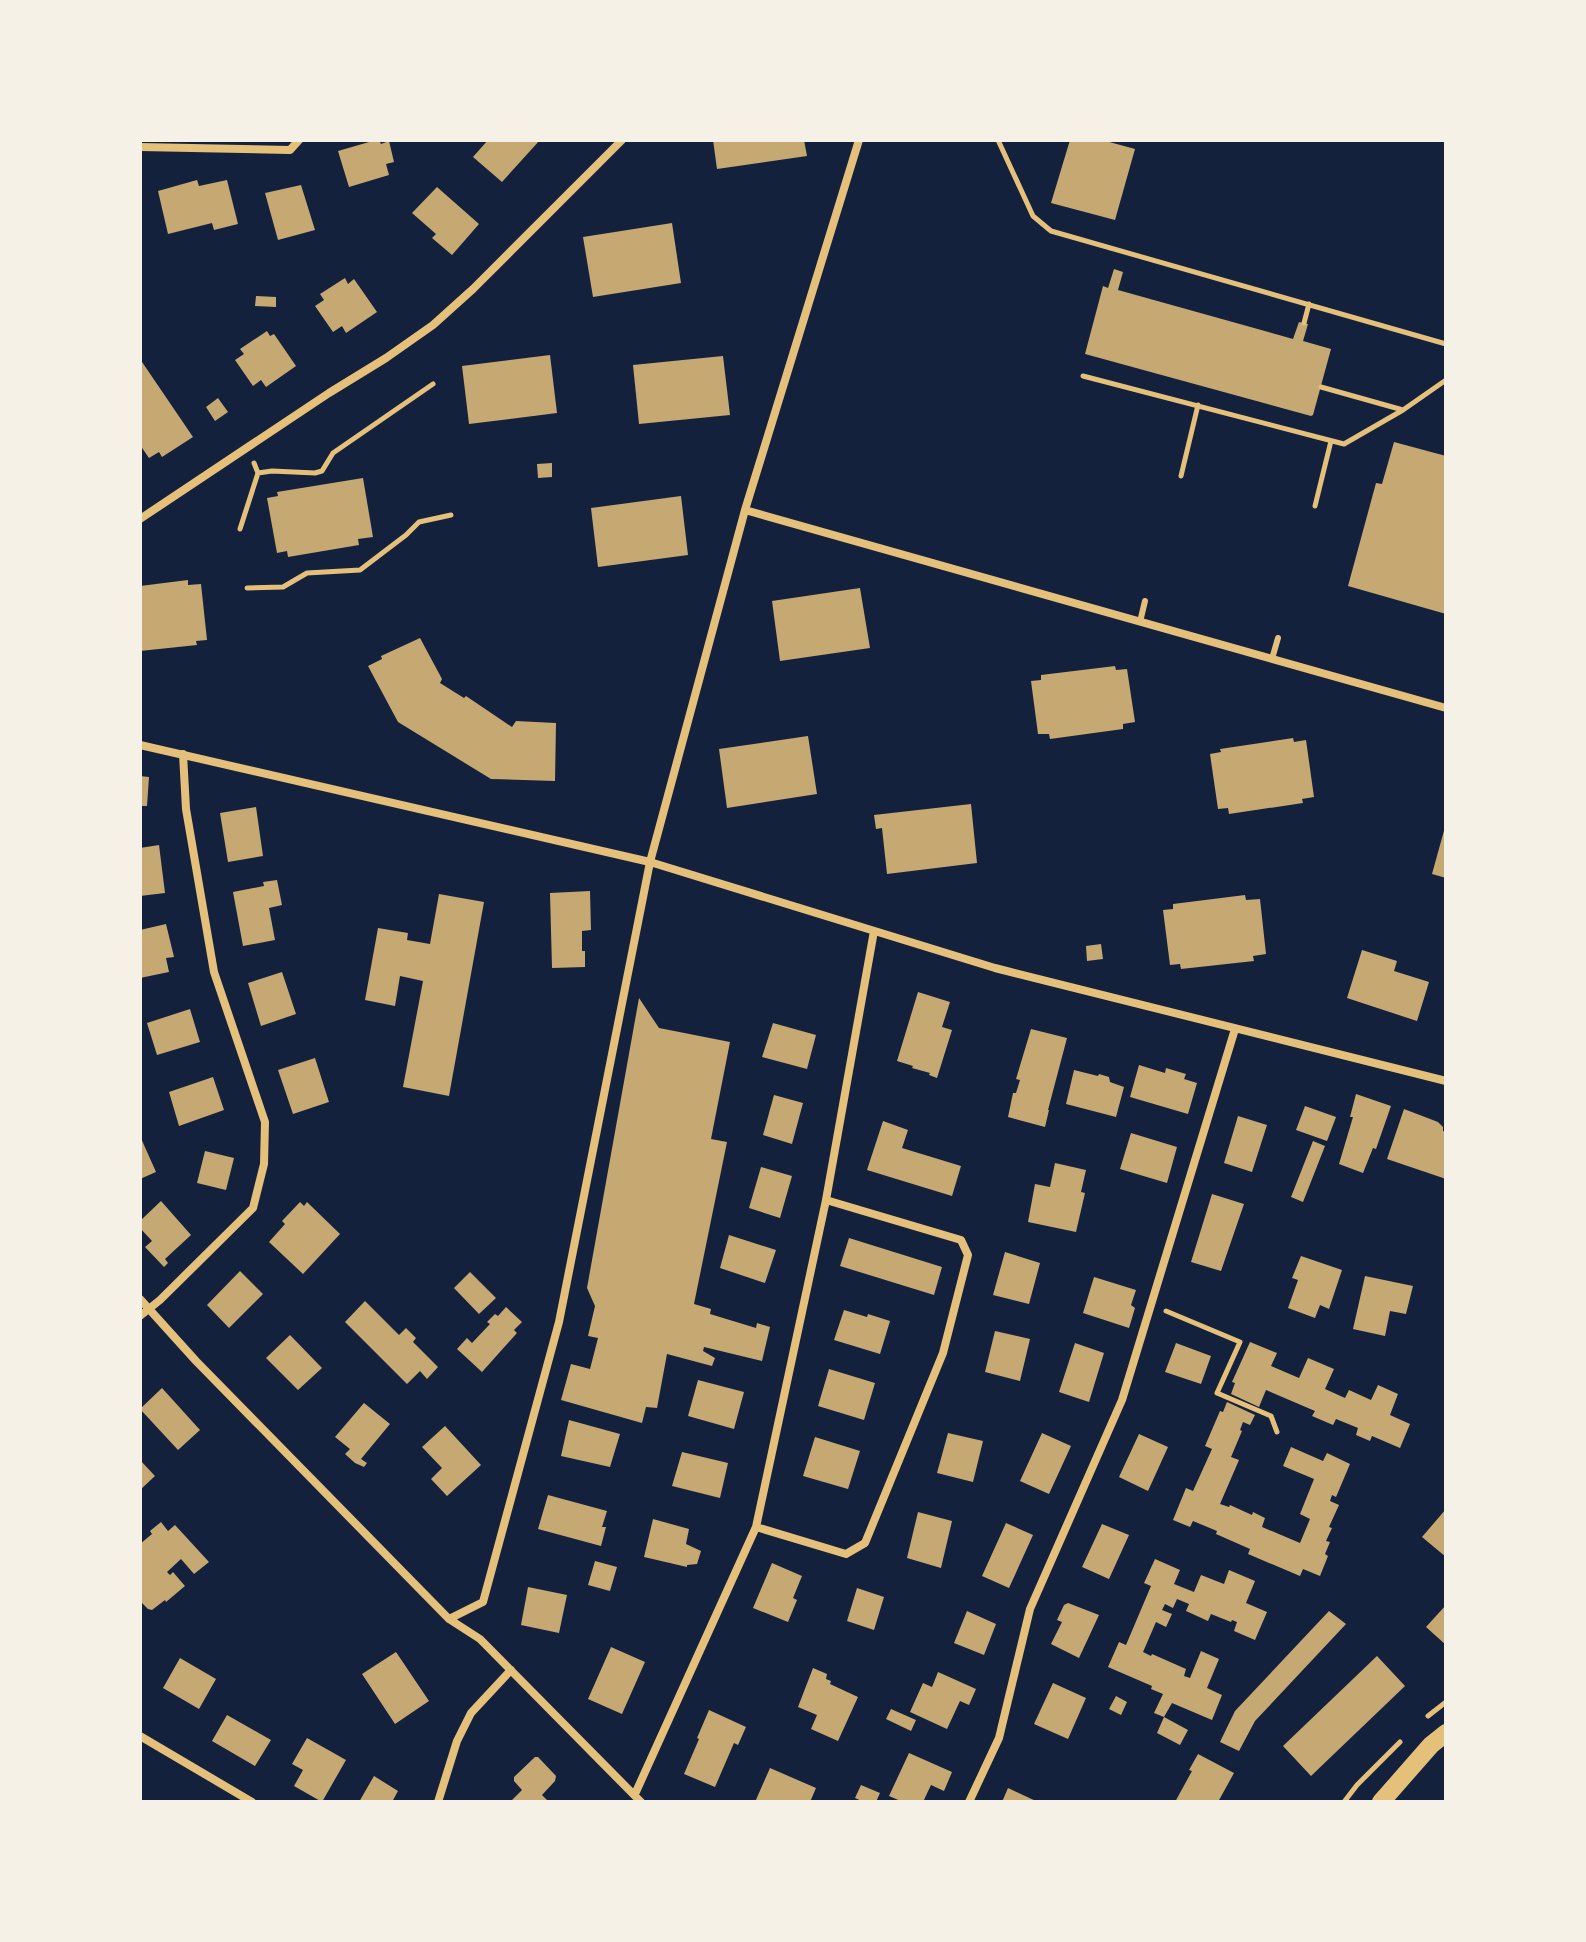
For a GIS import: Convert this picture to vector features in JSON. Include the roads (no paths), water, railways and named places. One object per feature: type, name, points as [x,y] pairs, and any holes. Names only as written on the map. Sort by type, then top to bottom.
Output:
[{"type":"main road","points":[[1381,1802],[1431,1745],[1446,1733]]},
{"type":"street","points":[[140,147],[290,150],[299,140]]},
{"type":"street","points":[[140,519],[433,325],[622,140]]},
{"type":"street","points":[[449,1619],[483,1602],[559,1322],[650,862],[745,510],[859,140]]},
{"type":"street","points":[[745,510],[1446,708]]},
{"type":"street","points":[[140,745],[650,862],[995,968],[1446,1081]]},
{"type":"street","points":[[140,1316],[253,1208],[264,1164],[265,1122],[214,972],[186,809],[183,754]]},
{"type":"street","points":[[140,1299],[207,1372],[449,1619],[480,1639],[638,1798],[756,1527],[826,1200],[874,931]]},
{"type":"street","points":[[969,1802],[999,1738],[1030,1609],[1122,1400],[1235,1029]]},
{"type":"street","points":[[756,1527],[846,1554],[865,1543],[943,1353],[968,1255],[961,1240],[826,1200]]},
{"type":"street","points":[[438,1802],[457,1741],[471,1713],[511,1670]]},
{"type":"street","points":[[140,1736],[252,1802]]},
{"type":"lane","points":[[1140,622],[1145,601]]},
{"type":"lane","points":[[1272,659],[1278,638]]}]
